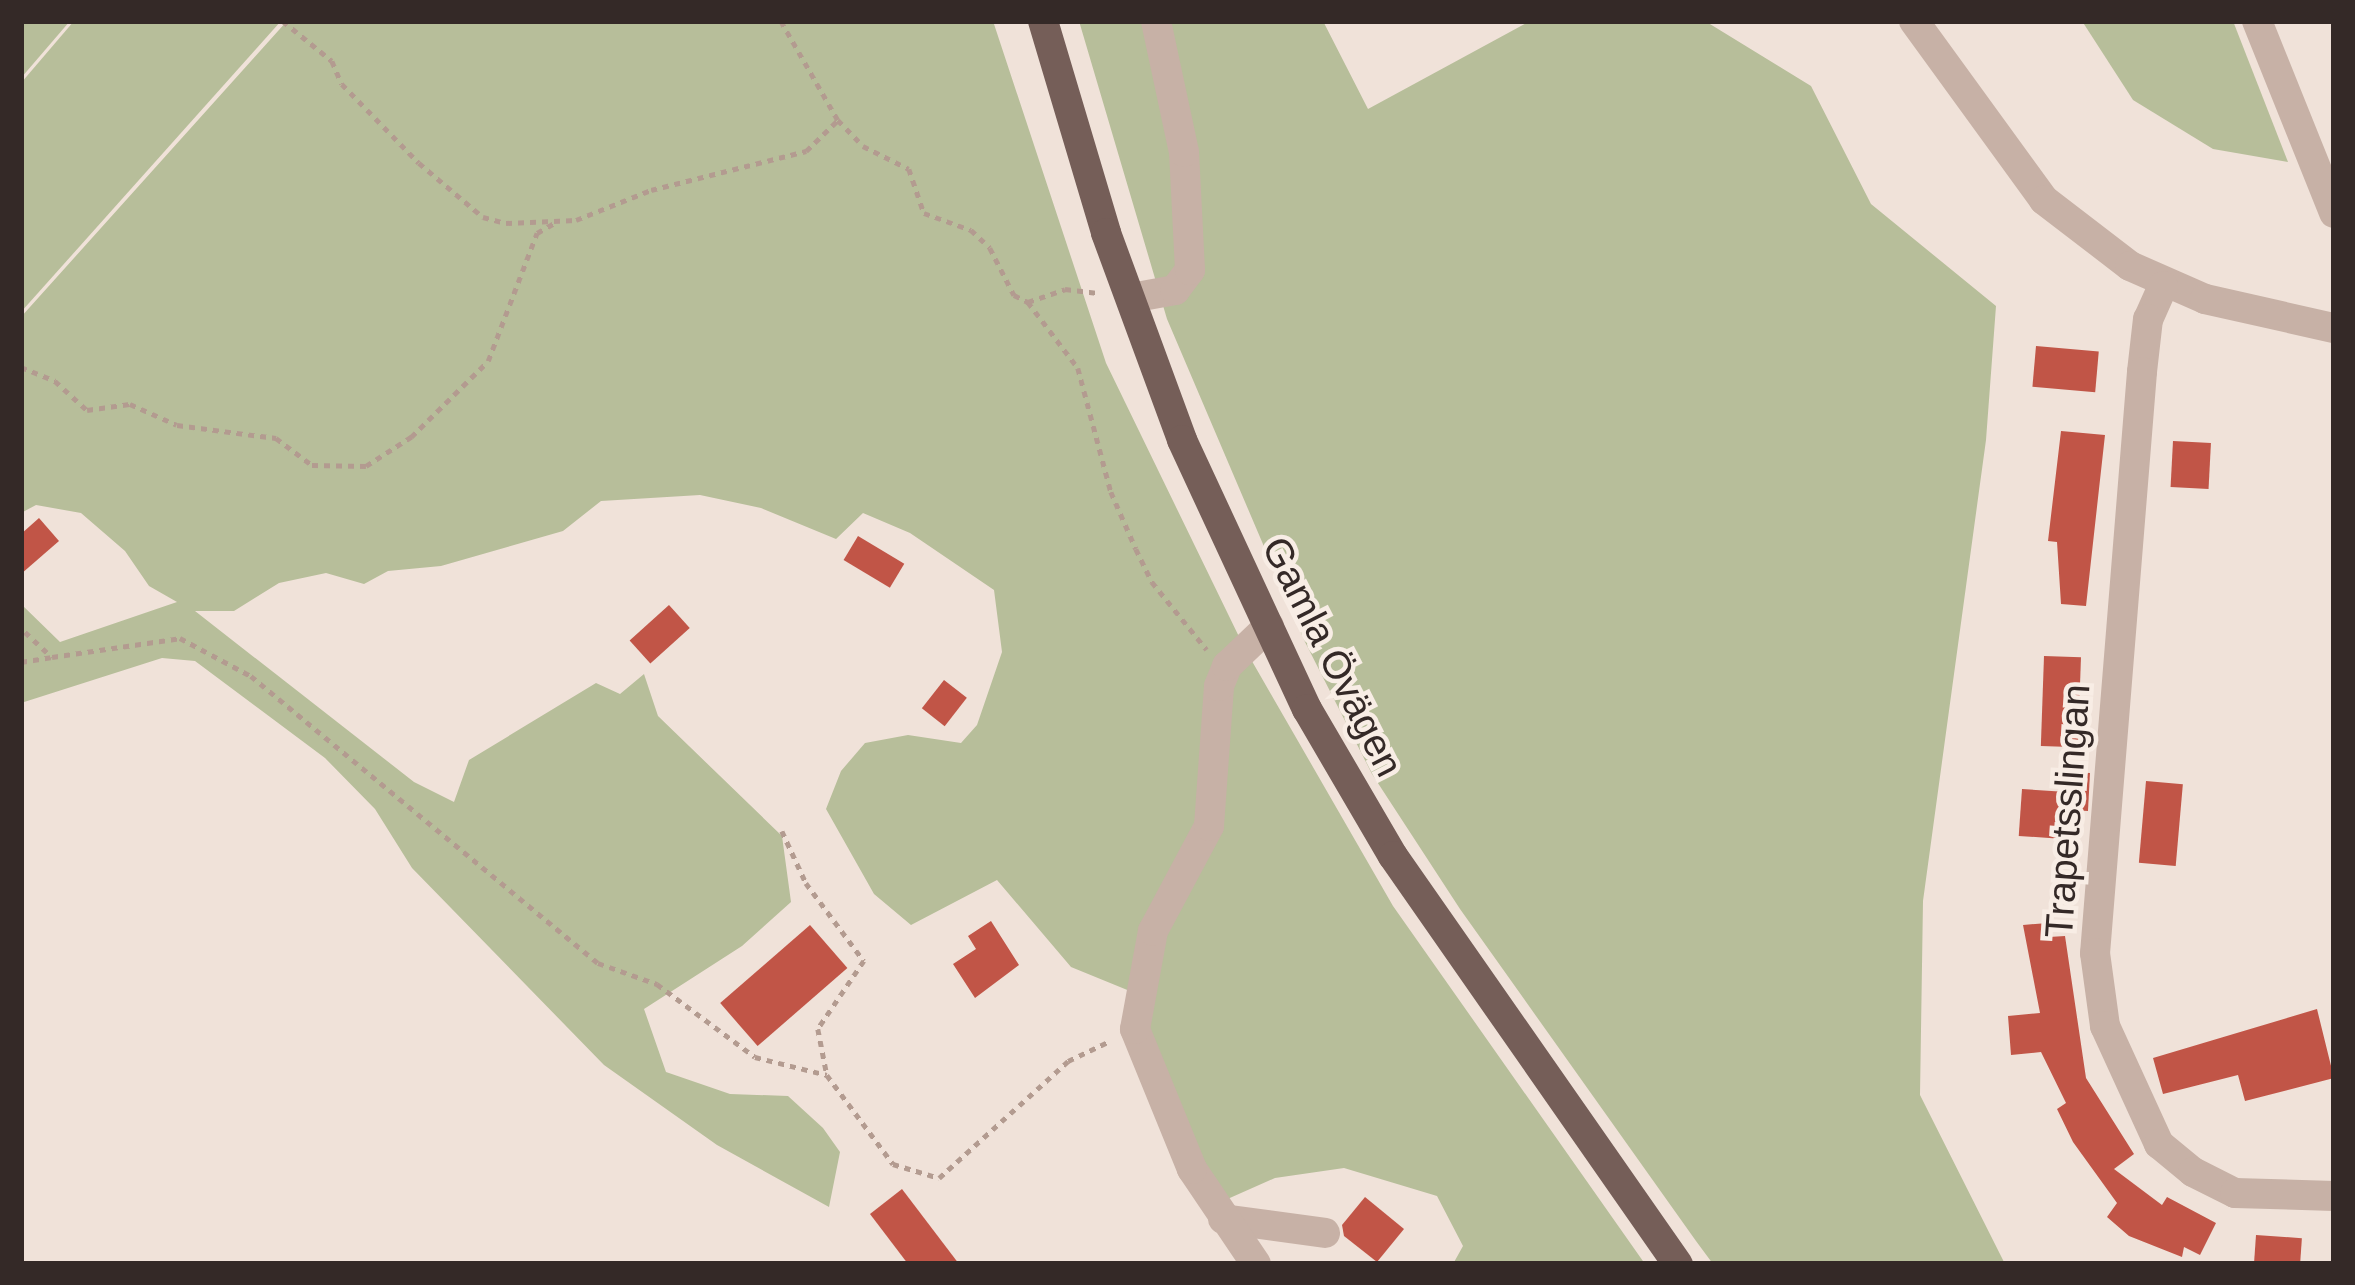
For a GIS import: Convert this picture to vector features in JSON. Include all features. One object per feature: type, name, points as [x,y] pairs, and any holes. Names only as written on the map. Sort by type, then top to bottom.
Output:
[{"type":"main road","name":"Gamla Övägen","points":[[1043,21],[1131,298],[1182,440],[1268,626],[1393,856],[1678,1264]]},
{"type":"street","points":[[1131,298],[1175,290],[1190,270],[1184,152],[1156,21]]},
{"type":"street","points":[[1914,21],[2044,200],[2163,286],[2334,328]]},
{"type":"street","points":[[2257,21],[2334,212]]},
{"type":"street","name":"Trapetsslingan","points":[[2163,286],[2148,319],[2142,372],[2102,861],[2095,952],[2105,1026],[2159,1144],[2193,1172],[2255,1196],[2334,1196]]},
{"type":"street","points":[[1256,1264],[1223,1219],[1152,1085],[1135,1029],[1153,932],[1209,826],[1227,666],[1268,626]]},
{"type":"street","points":[[1223,1219],[1325,1233]]},
{"type":"path","points":[[283,21],[482,218],[556,222]]},
{"type":"path","points":[[781,21],[838,120],[863,146],[909,169],[924,213],[971,230],[1014,295],[1028,302],[1078,368],[1111,492],[1151,582],[1189,635],[1227,666]]},
{"type":"path","points":[[21,367],[55,381],[87,410],[130,404],[178,425],[276,438],[312,465],[366,466],[411,437],[488,362],[537,233],[556,222],[754,159],[806,151],[838,120]]},
{"type":"path","points":[[1028,302],[1065,289],[1131,298]]},
{"type":"path","points":[[25,632],[52,657]]},
{"type":"path","points":[[21,662],[180,638],[251,676],[598,963],[657,984],[755,1058],[827,1075]]},
{"type":"path","points":[[782,831],[806,883],[864,961],[818,1029],[827,1075],[893,1164],[939,1178],[1068,1061],[1135,1029]]},
{"type":"green space","points":[[21,21],[70,21],[21,78]]},
{"type":"green space","points":[[74,21],[281,21],[21,312],[21,83]]},
{"type":"green space","points":[[287,21],[993,21],[1106,363],[1245,649],[1393,906],[1645,1264],[1453,1264],[1463,1246],[1437,1196],[1344,1168],[1275,1178],[1214,1205],[1152,1085],[1142,996],[1071,967],[997,880],[911,925],[874,894],[826,809],[841,771],[865,743],[908,735],[961,743],[977,725],[1002,652],[994,590],[910,533],[863,513],[836,539],[761,508],[700,495],[601,501],[563,531],[441,566],[388,571],[364,584],[326,573],[279,583],[234,611],[195,611],[414,782],[454,802],[469,760],[596,683],[620,694],[644,674],[658,716],[782,836],[791,902],[742,946],[644,1009],[666,1072],[730,1094],[788,1096],[823,1128],[840,1152],[829,1207],[717,1145],[604,1065],[412,868],[375,809],[325,758],[195,661],[162,658],[21,703],[21,604],[60,642],[177,602],[149,586],[125,551],[81,513],[36,505],[21,513],[21,317]]},
{"type":"green space","points":[[1079,21],[1323,21],[1368,109],[1530,21],[1705,21],[1811,86],[1871,204],[1996,306],[1986,440],[1923,901],[1920,1095],[2005,1264],[1713,1264],[1460,909],[1372,774],[1303,638],[1167,319]]},
{"type":"green space","points":[[2082,21],[2233,21],[2288,162],[2213,149],[2133,100]]},
{"type":"building","points":[[2036,346],[2099,351],[2095,392],[2032,387]]},
{"type":"building","points":[[2061,431],[2105,435],[2086,606],[2061,604],[2057,542],[2048,541]]},
{"type":"building","points":[[2173,441],[2211,443],[2209,489],[2171,487]]},
{"type":"building","points":[[39,518],[59,541],[21,574],[21,534]]},
{"type":"building","points":[[858,536],[904,564],[890,588],[844,560]]},
{"type":"building","points":[[669,605],[690,628],[650,664],[630,640]]},
{"type":"building","points":[[2044,656],[2081,657],[2078,747],[2041,746]]},
{"type":"building","points":[[944,680],[967,698],[945,726],[922,708]]},
{"type":"building","points":[[2072,772],[2090,773],[2088,811],[2070,810]]},
{"type":"building","points":[[2146,781],[2183,784],[2176,866],[2139,863]]},
{"type":"building","points":[[2022,789],[2063,792],[2060,839],[2019,836]]},
{"type":"building","points":[[991,921],[1019,965],[975,998],[953,964],[976,949],[968,936]]},
{"type":"building","points":[[2048,923],[2049,937],[2065,936],[2086,1078],[2134,1154],[2114,1169],[2162,1205],[2167,1197],[2216,1223],[2200,1255],[2184,1247],[2182,1257],[2129,1236],[2107,1217],[2117,1203],[2073,1142],[2057,1109],[2066,1103],[2041,1052],[2011,1055],[2008,1016],[2040,1013],[2023,925]]},
{"type":"building","points":[[810,925],[847,968],[758,1046],[720,1003]]},
{"type":"building","points":[[2317,1009],[2334,1078],[2245,1101],[2238,1075],[2163,1094],[2153,1058]]},
{"type":"building","points":[[902,1189],[959,1264],[908,1264],[870,1214]]},
{"type":"building","points":[[1365,1197],[1404,1229],[1377,1262],[1344,1236],[1342,1225]]},
{"type":"building","points":[[2256,1235],[2302,1238],[2300,1264],[2254,1264]]}]
